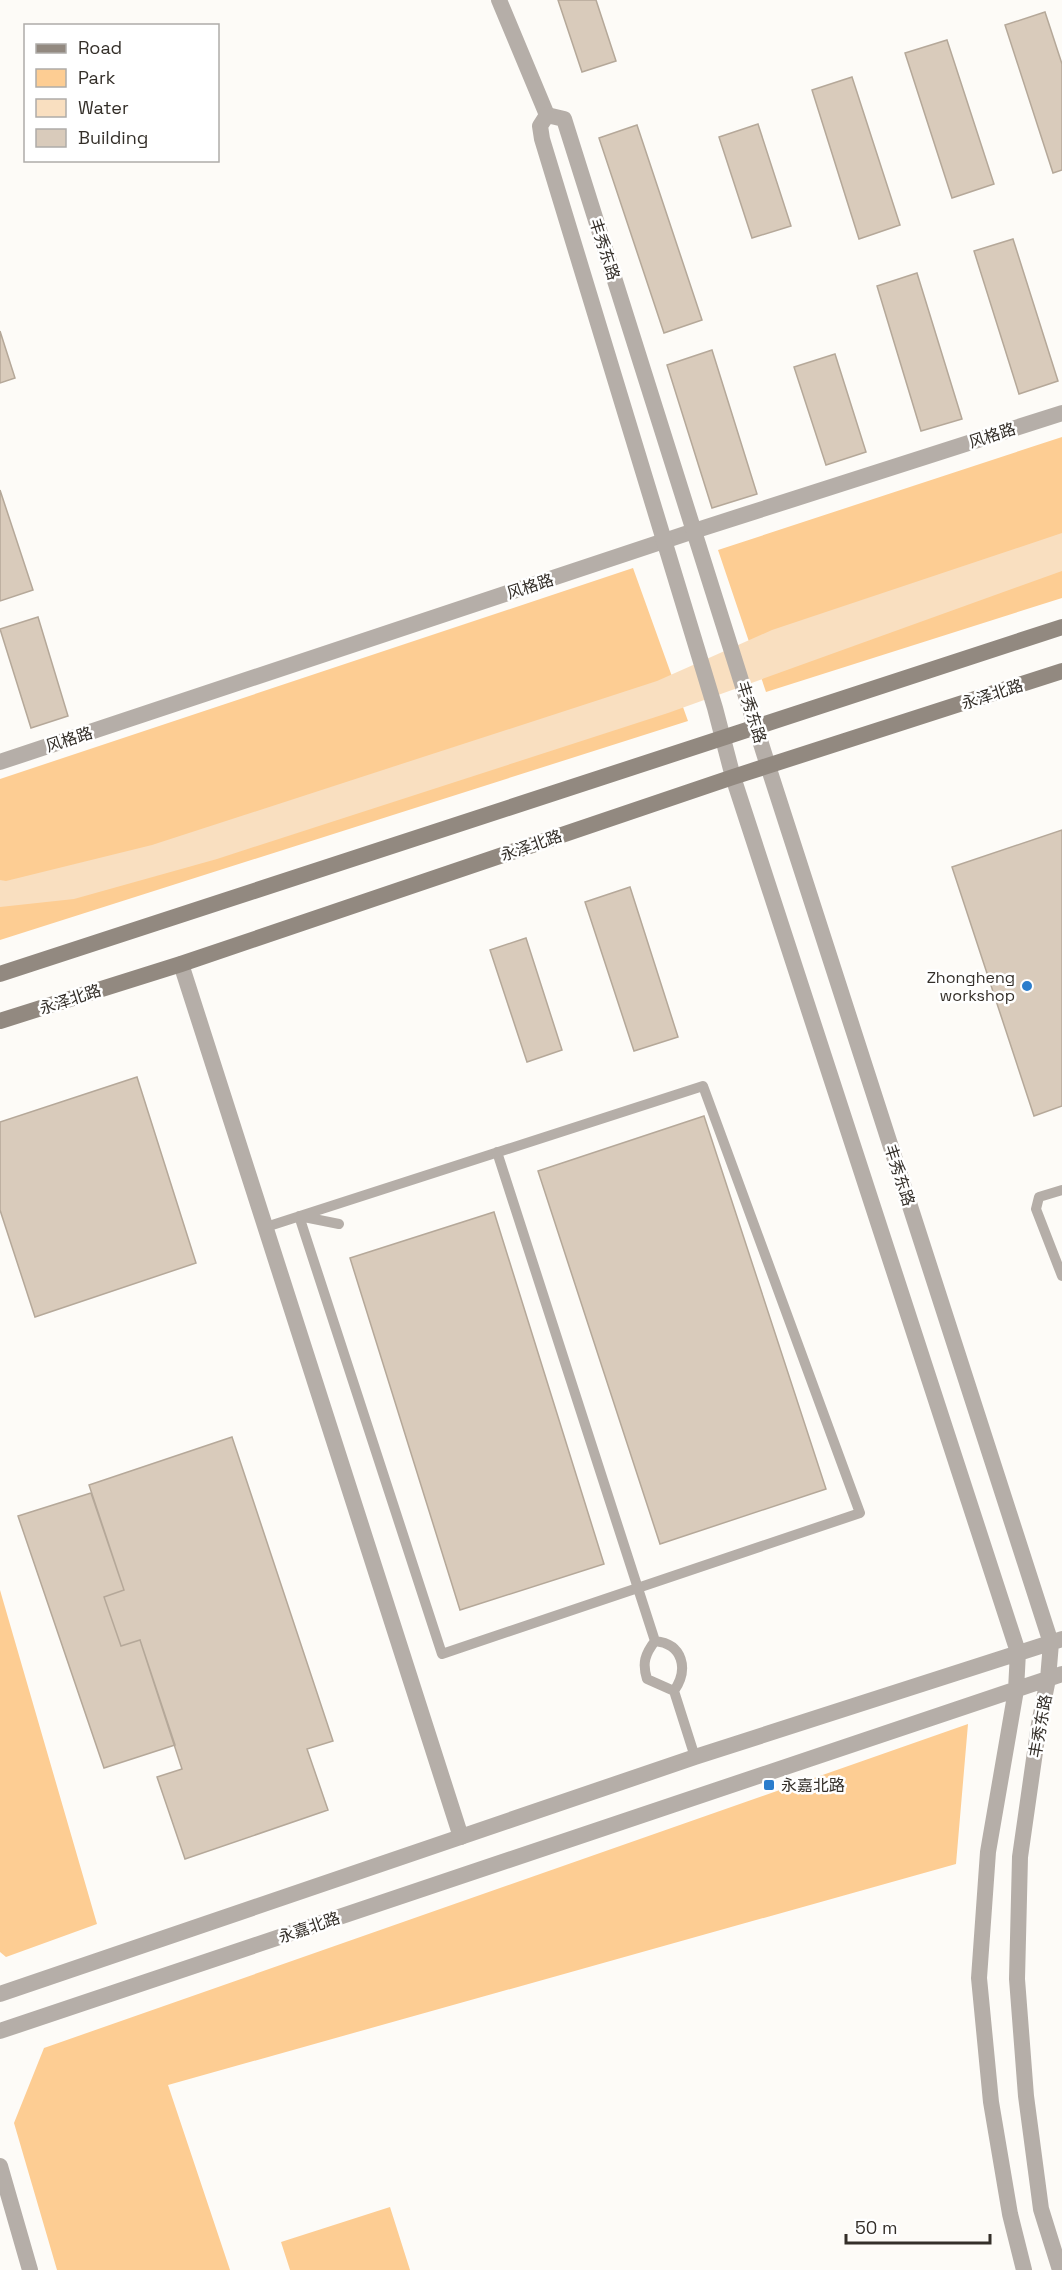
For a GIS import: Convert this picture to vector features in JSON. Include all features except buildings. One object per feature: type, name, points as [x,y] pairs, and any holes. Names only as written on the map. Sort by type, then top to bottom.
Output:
[{"type":"main road","points":[[0,975],[1062,627]]},
{"type":"main road","name":"永泽北路","points":[[0,1021],[181,964],[733,777],[1062,671]]},
{"type":"street","name":"丰秀东路","points":[[499,0],[547,115]]},
{"type":"street","name":"丰秀东路","points":[[547,115],[564,119],[768,766],[1056,1641],[1055,1677],[1039,1724],[1020,1857],[1017,1979],[1026,2096],[1041,2210],[1060,2270]]},
{"type":"street","name":"丰秀东路","points":[[547,115],[540,126],[542,139],[715,708],[733,777],[1018,1652],[1016,1689],[988,1852],[979,1978],[991,2102],[1010,2214],[1024,2270]]},
{"type":"street","name":"风格路","points":[[0,762],[694,531],[1062,413]]},
{"type":"street","points":[[181,964],[461,1837]]},
{"type":"street","points":[[0,1994],[695,1757],[1056,1641]]},
{"type":"street","name":"永嘉北路","points":[[0,2031],[1055,1677]]},
{"type":"street","points":[[0,2166],[30,2270]]},
{"type":"lane","points":[[266,1227],[299,1216],[497,1152],[704,1086],[860,1513],[442,1653],[299,1216]]},
{"type":"lane","points":[[497,1152],[655,1641]]},
{"type":"lane","points":[[1062,1190],[1039,1197],[1036,1209],[1062,1276]]},
{"type":"lane","points":[[299,1216],[339,1224]]},
{"type":"lane","points":[[655,1641],[668,1643],[679,1654],[682,1666],[681,1680],[674,1691]]},
{"type":"lane","points":[[655,1641],[646,1652],[644,1667],[646,1678],[674,1691],[695,1757]]},
{"type":"green space","points":[[1062,437],[1062,598],[766,692],[718,550]]},
{"type":"green space","points":[[633,568],[688,721],[0,940],[0,779]]},
{"type":"green space","points":[[0,1590],[97,1924],[6,1957],[0,1952]]},
{"type":"green space","points":[[968,1724],[956,1864],[168,2085],[230,2270],[57,2270],[14,2123],[44,2048]]},
{"type":"green space","points":[[390,2207],[410,2270],[290,2270],[281,2242]]},
{"type":"water","points":[[1062,533],[1062,571],[668,713],[217,859],[74,899],[0,907],[0,880],[6,881],[152,845],[657,681],[772,630]]},
{"type":"place","name":"Zhongheng workshop","points":[[1027,986]]},
{"type":"place","name":"永嘉北路","points":[[769,1785]]}]
